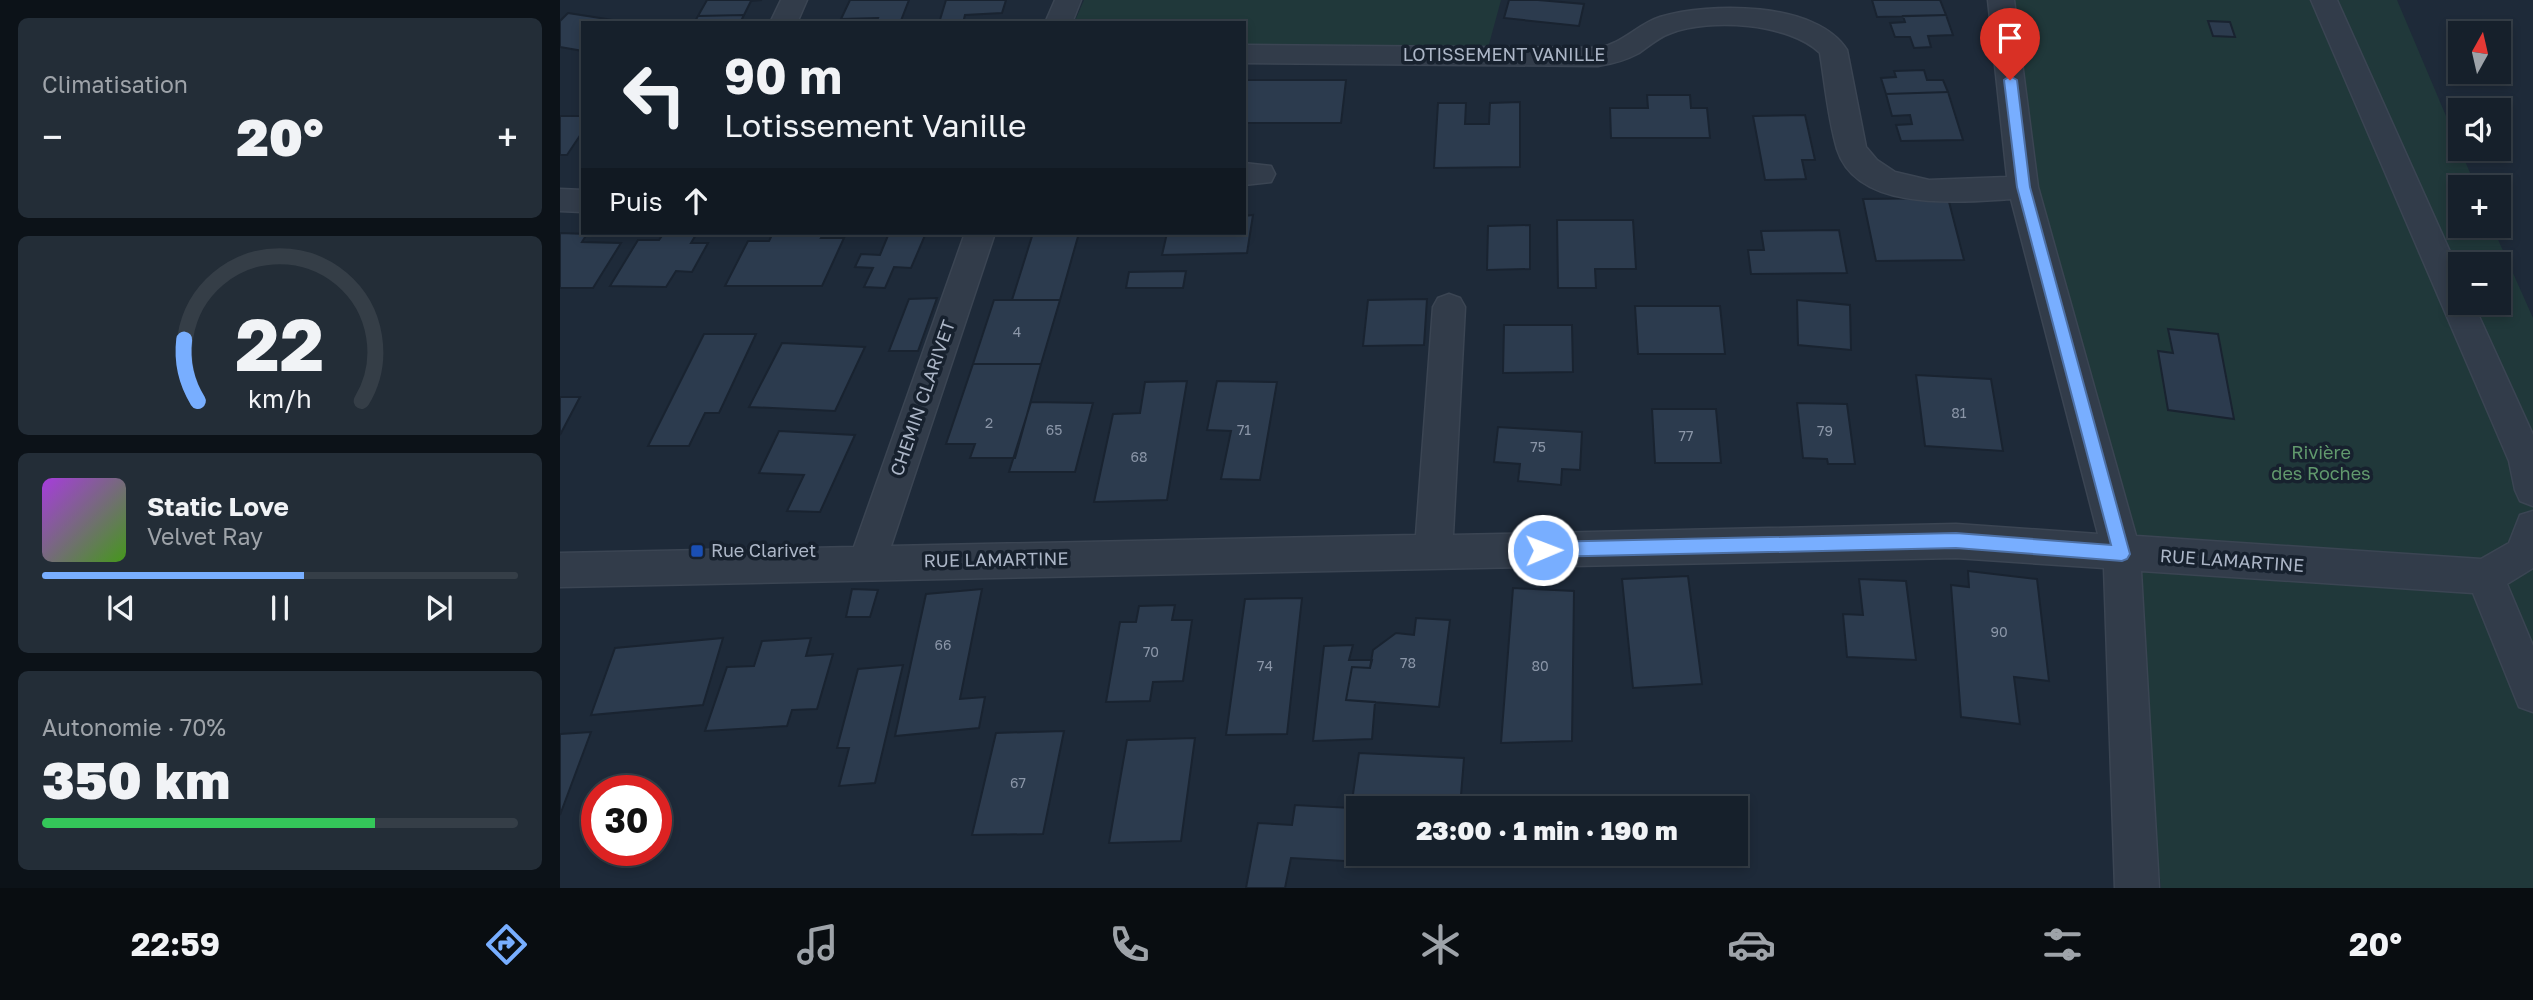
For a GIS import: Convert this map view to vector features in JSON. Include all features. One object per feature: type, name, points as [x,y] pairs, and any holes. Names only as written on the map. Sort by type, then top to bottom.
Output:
[{"type":"street","points":[[784,21],[794,0]]},
{"type":"street","points":[[1059,21],[1068,0]]},
{"type":"street","points":[[2001,0],[2023,187],[2122,554],[2137,888]]},
{"type":"street","points":[[2324,0],[2521,448],[2533,491]]},
{"type":"street","name":"LOTISSEMENT VANILLE","points":[[1246,54],[1598,57],[1623,52],[1667,24],[1776,20],[1811,31],[1825,39],[1833,50],[1852,150],[1859,163],[1871,174],[1886,183],[1906,188],[2023,187]]},
{"type":"street","points":[[560,200],[581,201]]},
{"type":"street","name":"CHEMIN CLARIVET","points":[[867,562],[979,235]]},
{"type":"street","points":[[1433,552],[1449,307]]},
{"type":"street","points":[[2533,527],[2524,554],[2485,577],[2533,693]]},
{"type":"street","name":"RUE LAMARTINE","points":[[560,570],[1956,541],[2485,577]]},
{"type":"green space","points":[[1084,0],[1501,0],[1488,48],[1246,48],[1246,21],[1075,21]]},
{"type":"green space","name":"Rivière des Roches","points":[[2015,0],[2397,0],[2448,121],[2448,161],[2465,161],[2471,175],[2448,175],[2448,238],[2497,238],[2504,252],[2448,252],[2448,315],[2511,315],[2511,269],[2533,318],[2533,888],[2161,888],[2122,554],[2023,187]]},
{"type":"building","points":[[707,0],[762,0],[751,1],[744,15],[698,16]]},
{"type":"building","points":[[850,0],[909,0],[901,21],[877,21],[878,18],[841,19]]},
{"type":"building","points":[[946,0],[1006,0],[1002,13],[965,15],[964,21],[940,21]]},
{"type":"building","points":[[1509,0],[1584,4],[1579,26],[1504,18]]},
{"type":"building","points":[[1872,0],[1940,0],[1946,15],[1877,17]]},
{"type":"building","points":[[568,13],[619,21],[581,21],[581,51],[560,47],[560,21]]},
{"type":"building","points":[[744,15],[741,21],[695,21],[698,16]]},
{"type":"building","points":[[1946,15],[1953,35],[1928,36],[1931,47],[1914,48],[1910,37],[1895,37],[1890,23],[1905,22],[1903,16]]},
{"type":"building","points":[[2208,21],[2230,22],[2235,37],[2213,36]]},
{"type":"building","points":[[1924,70],[1927,80],[1943,80],[1948,92],[1886,94],[1881,78],[1896,77],[1894,71]]},
{"type":"building","points":[[1246,80],[1346,80],[1341,123],[1246,123]]},
{"type":"building","points":[[1948,92],[1963,140],[1901,141],[1896,125],[1912,124],[1910,115],[1892,116],[1886,94]]},
{"type":"building","points":[[1647,95],[1690,95],[1691,108],[1707,108],[1710,138],[1611,138],[1610,108],[1648,108]]},
{"type":"building","points":[[1520,102],[1520,167],[1434,168],[1438,103],[1466,103],[1465,124],[1489,124],[1490,103]]},
{"type":"building","points":[[1805,115],[1815,160],[1802,160],[1806,179],[1765,180],[1753,116]]},
{"type":"building","points":[[560,116],[581,116],[581,134],[567,155],[560,155]]},
{"type":"building","points":[[1948,198],[1964,260],[1876,261],[1863,199]]},
{"type":"building","points":[[1253,215],[1247,253],[1162,255],[1167,235],[1246,235],[1246,216]]},
{"type":"building","points":[[1557,220],[1633,220],[1636,269],[1595,269],[1596,288],[1558,288]]},
{"type":"building","points":[[1530,225],[1530,269],[1487,270],[1488,226]]},
{"type":"building","points":[[1839,230],[1847,273],[1751,274],[1748,250],[1764,250],[1761,231]]},
{"type":"building","points":[[560,233],[586,235],[582,242],[621,243],[593,288],[560,288]]},
{"type":"building","points":[[663,235],[696,235],[691,243],[708,243],[692,272],[676,271],[666,287],[610,286],[638,240],[659,240]]},
{"type":"building","points":[[772,235],[823,235],[821,238],[844,238],[822,286],[725,286],[748,241],[769,241]]},
{"type":"building","points":[[888,235],[925,235],[911,268],[894,267],[885,288],[864,287],[873,268],[855,267],[861,254],[880,255]]},
{"type":"building","points":[[1032,235],[1078,235],[1060,300],[1012,300]]},
{"type":"building","points":[[1186,271],[1183,288],[1126,288],[1129,272]]},
{"type":"building","points":[[937,298],[918,351],[889,351],[909,299]]},
{"type":"building","points":[[1427,299],[1424,345],[1363,346],[1368,300]]},
{"type":"building","points":[[994,300],[1060,300],[1041,364],[973,364]]},
{"type":"building","points":[[1797,300],[1850,305],[1851,350],[1798,345]]},
{"type":"building","points":[[1635,306],[1720,306],[1725,354],[1638,354]]},
{"type":"building","points":[[1504,325],[1572,325],[1573,372],[1503,373]]},
{"type":"building","points":[[2168,329],[2218,334],[2234,419],[2168,410],[2158,351],[2173,353]]},
{"type":"building","points":[[704,334],[756,334],[719,413],[705,413],[689,446],[648,446]]},
{"type":"building","points":[[782,343],[865,347],[835,411],[749,407]]},
{"type":"building","points":[[973,364],[1041,364],[1015,458],[970,458],[975,444],[946,444]]},
{"type":"building","points":[[1916,375],[1991,379],[2003,451],[1925,446]]},
{"type":"building","points":[[1187,381],[1167,500],[1094,502],[1113,414],[1140,413],[1145,382]]},
{"type":"building","points":[[1217,381],[1277,382],[1260,480],[1221,479],[1231,431],[1207,430]]},
{"type":"building","points":[[560,397],[580,397],[560,435]]},
{"type":"building","points":[[1031,402],[1093,403],[1075,472],[1009,472]]},
{"type":"building","points":[[1797,403],[1847,404],[1855,464],[1828,464],[1827,459],[1803,458]]},
{"type":"building","points":[[1652,409],[1716,409],[1721,463],[1655,463]]},
{"type":"building","points":[[1498,427],[1582,432],[1580,470],[1562,469],[1561,485],[1518,481],[1520,464],[1494,462]]},
{"type":"building","points":[[779,431],[855,435],[820,512],[787,511],[804,475],[759,473]]},
{"type":"building","points":[[1968,571],[2037,579],[2049,681],[2014,677],[2020,724],[1961,717],[1951,585],[1969,587]]},
{"type":"building","points":[[1688,576],[1702,684],[1633,688],[1622,579]]},
{"type":"building","points":[[1859,579],[1906,581],[1916,660],[1847,657],[1843,614],[1863,615]]},
{"type":"building","points":[[1513,588],[1574,591],[1572,741],[1501,743]]},
{"type":"building","points":[[852,589],[878,590],[870,617],[846,617]]},
{"type":"building","points":[[982,589],[960,699],[985,697],[979,728],[895,736],[926,594]]},
{"type":"building","points":[[1302,598],[1287,734],[1226,735],[1245,599]]},
{"type":"building","points":[[1175,605],[1172,620],[1192,620],[1183,681],[1153,682],[1150,701],[1106,702],[1120,622],[1136,622],[1139,606]]},
{"type":"building","points":[[1416,618],[1450,620],[1439,707],[1346,700],[1352,667],[1370,668],[1373,650],[1396,633],[1414,635]]},
{"type":"building","points":[[723,638],[703,705],[591,715],[615,648]]},
{"type":"building","points":[[811,638],[806,656],[833,654],[817,709],[792,710],[787,726],[705,731],[727,667],[754,666],[762,641]]},
{"type":"building","points":[[1353,645],[1349,660],[1372,660],[1370,668],[1352,667],[1346,700],[1375,702],[1372,739],[1313,741],[1324,646]]},
{"type":"building","points":[[903,665],[875,783],[839,786],[849,748],[837,748],[858,669]]},
{"type":"building","points":[[1064,731],[1043,834],[972,835],[996,733]]},
{"type":"building","points":[[591,732],[560,815],[560,734]]},
{"type":"building","points":[[1195,738],[1181,841],[1109,843],[1127,740]]},
{"type":"building","points":[[1359,753],[1464,758],[1461,796],[1353,796]]},
{"type":"building","points":[[1295,805],[1346,808],[1346,861],[1291,858],[1285,888],[1246,888],[1258,823],[1292,825]]},
{"type":"place","name":"Rue Clarivet","points":[[697,551]]},
{"type":"route","points":[[1543,550],[1956,541],[2122,554],[2023,187],[2010,80]]}]
